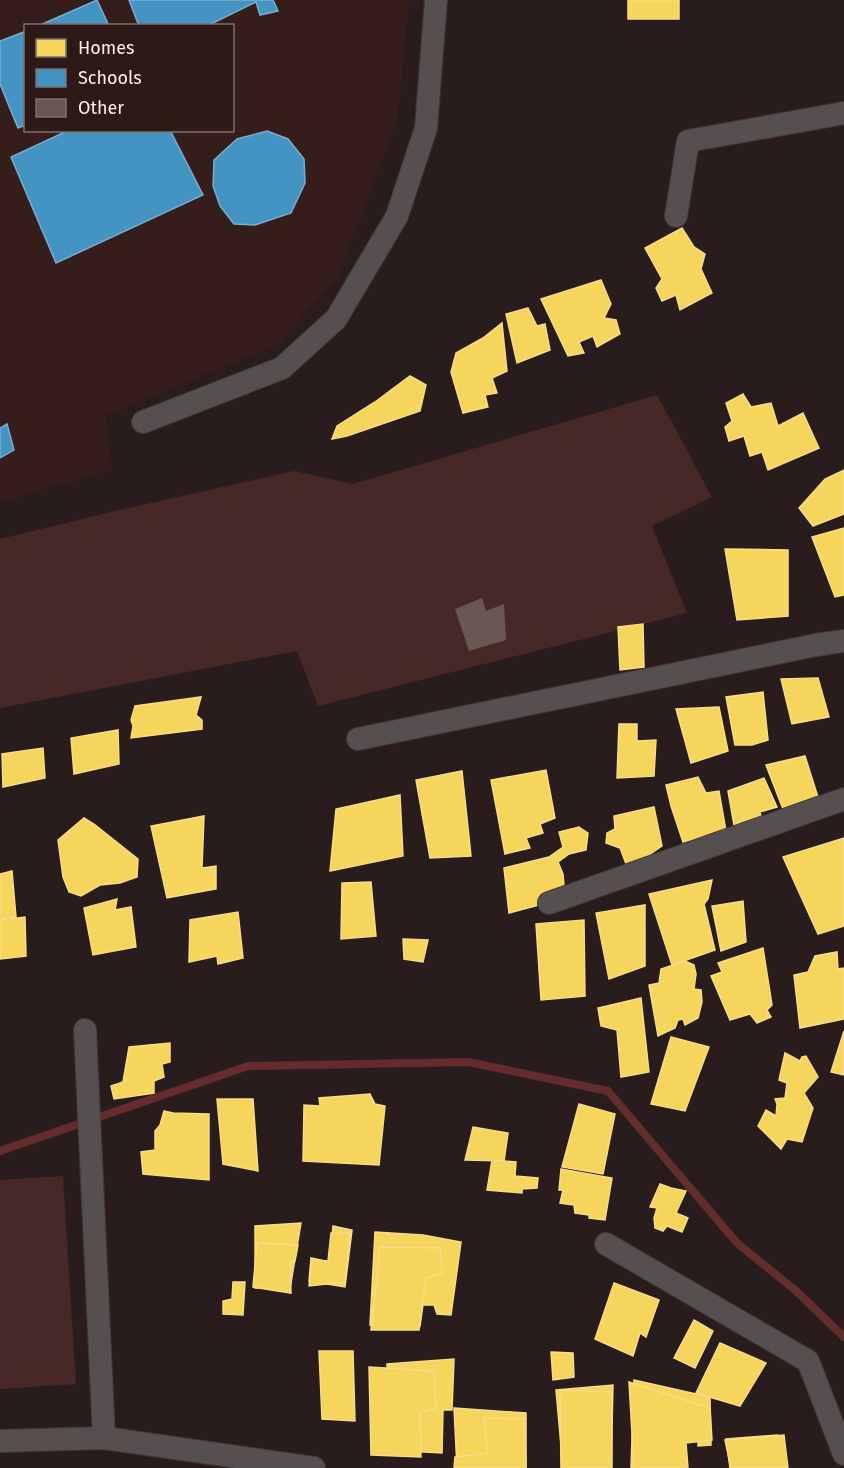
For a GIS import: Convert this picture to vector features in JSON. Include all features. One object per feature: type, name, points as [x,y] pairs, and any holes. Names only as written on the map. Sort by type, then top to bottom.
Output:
[{"type":"street","points":[[143,422],[282,368],[336,319],[397,216],[426,128],[436,0]]},
{"type":"street","points":[[676,216],[688,141],[844,113]]},
{"type":"street","points":[[358,739],[844,641]]},
{"type":"street","points":[[549,903],[844,799]]},
{"type":"street","points":[[85,1030],[104,1438]]},
{"type":"street","points":[[606,1244],[808,1362],[844,1454]]},
{"type":"street","points":[[0,1441],[104,1438],[314,1468]]},
{"type":"shaded area","points":[[0,0],[409,0],[398,116],[338,277],[277,345],[106,415],[112,470],[0,501]]},
{"type":"shaded area","points":[[657,395],[712,497],[652,526],[687,613],[318,706],[297,651],[0,708],[0,539],[294,471],[353,484]]},
{"type":"shaded area","points":[[63,1176],[76,1384],[0,1389],[0,1180]]},
{"type":"building: Homes","points":[[628,0],[679,0],[679,19],[628,19]]},
{"type":"building: Homes","points":[[682,228],[694,247],[705,254],[701,269],[712,293],[680,310],[676,295],[662,301],[656,288],[662,279],[645,248]]},
{"type":"building: Homes","points":[[601,280],[611,304],[604,318],[616,320],[620,334],[597,347],[593,336],[579,342],[584,353],[568,356],[541,299]]},
{"type":"building: Homes","points":[[528,308],[537,326],[545,324],[550,350],[517,363],[506,314]]},
{"type":"building: Homes","points":[[502,323],[507,371],[492,378],[497,393],[485,395],[488,407],[463,413],[451,372],[456,353],[483,338]]},
{"type":"building: Homes","points":[[410,376],[426,385],[420,411],[332,439],[337,426]]},
{"type":"building: Homes","points":[[743,394],[751,407],[771,403],[778,426],[803,413],[819,448],[768,470],[762,452],[750,456],[744,436],[729,441],[725,427],[732,421],[726,403]]},
{"type":"building: Homes","points":[[844,470],[844,514],[813,526],[799,508],[825,479]]},
{"type":"building: Homes","points":[[844,528],[844,595],[835,597],[812,537]]},
{"type":"building: Homes","points":[[725,549],[788,550],[788,616],[737,620]]},
{"type":"building: Homes","points":[[643,624],[644,667],[620,670],[618,627]]},
{"type":"building: Homes","points":[[818,678],[829,717],[792,724],[781,679]]},
{"type":"building: Homes","points":[[763,692],[768,740],[752,745],[735,745],[726,697]]},
{"type":"building: Homes","points":[[201,697],[196,715],[202,720],[202,729],[131,738],[133,726],[131,720],[135,706]]},
{"type":"building: Homes","points":[[719,707],[728,751],[691,763],[676,709]]},
{"type":"building: Homes","points":[[619,724],[637,724],[637,741],[656,740],[654,776],[617,778]]},
{"type":"building: Homes","points":[[118,730],[119,764],[74,774],[71,738]]},
{"type":"building: Homes","points":[[43,748],[45,778],[3,787],[2,754]]},
{"type":"building: Homes","points":[[805,756],[818,797],[783,809],[766,765]]},
{"type":"building: Homes","points":[[546,770],[555,818],[540,824],[543,833],[526,838],[530,848],[505,854],[491,780]]},
{"type":"building: Homes","points":[[462,771],[471,856],[430,858],[416,780]]},
{"type":"building: Homes","points":[[698,777],[706,793],[719,791],[726,831],[683,842],[666,785]]},
{"type":"building: Homes","points":[[764,778],[777,807],[760,812],[762,822],[735,831],[728,791]]},
{"type":"building: Homes","points":[[400,795],[403,856],[330,871],[336,809]]},
{"type":"building: Homes","points":[[654,807],[662,846],[649,855],[652,867],[628,869],[620,848],[606,843],[607,833],[615,829],[614,816]]},
{"type":"building: Homes","points":[[204,816],[202,868],[216,866],[216,889],[167,898],[151,826]]},
{"type":"building: Homes","points":[[84,818],[138,859],[137,877],[120,883],[100,885],[81,896],[69,892],[63,877],[58,840]]},
{"type":"building: Homes","points":[[579,827],[588,833],[586,850],[569,854],[558,862],[563,874],[565,898],[509,913],[504,868],[549,857],[563,847],[559,832]]},
{"type":"building: Homes","points":[[844,838],[844,926],[818,934],[783,857]]},
{"type":"building: Homes","points":[[12,871],[16,917],[0,919],[0,874]]},
{"type":"building: Homes","points":[[712,880],[708,899],[704,904],[715,950],[672,965],[649,894]]},
{"type":"building: Homes","points":[[371,882],[376,936],[341,939],[342,883]]},
{"type":"building: Homes","points":[[117,899],[115,910],[131,907],[136,947],[93,955],[84,908]]},
{"type":"building: Homes","points":[[743,901],[746,942],[721,951],[712,906]]},
{"type":"building: Homes","points":[[645,905],[645,966],[609,979],[596,913]]},
{"type":"building: Homes","points":[[238,912],[243,958],[218,964],[217,956],[189,962],[190,920]]},
{"type":"building: Homes","points":[[25,917],[26,956],[0,959],[0,920]]},
{"type":"building: Homes","points":[[584,920],[585,996],[541,1000],[536,924]]},
{"type":"building: Homes","points":[[403,939],[428,940],[423,962],[404,959]]},
{"type":"building: Homes","points":[[763,948],[772,1005],[767,1010],[771,1017],[757,1023],[750,1014],[730,1020],[711,976],[722,972],[718,963]]},
{"type":"building: Homes","points":[[837,952],[838,969],[844,968],[844,1019],[800,1028],[794,975],[808,972],[815,956]]},
{"type":"building: Homes","points":[[685,961],[694,965],[696,974],[694,989],[701,990],[702,1002],[698,1018],[685,1025],[683,1019],[678,1020],[675,1028],[658,1036],[649,985],[659,983],[661,969]]},
{"type":"building: Homes","points":[[641,998],[649,1072],[621,1077],[617,1030],[601,1026],[598,1008]]},
{"type":"building: Homes","points":[[844,1031],[844,1075],[831,1072]]},
{"type":"building: Homes","points":[[671,1037],[709,1047],[685,1111],[651,1104]]},
{"type":"building: Homes","points":[[170,1043],[170,1062],[162,1064],[164,1077],[154,1081],[154,1093],[114,1099],[111,1086],[123,1082],[129,1047]]},
{"type":"building: Homes","points":[[785,1053],[800,1061],[806,1056],[818,1077],[804,1093],[813,1108],[802,1142],[787,1139],[781,1149],[758,1126],[766,1110],[776,1116],[775,1099],[785,1098],[787,1083],[779,1080]]},
{"type":"building: Homes","points":[[370,1094],[375,1104],[385,1106],[379,1165],[303,1161],[304,1105],[320,1106],[319,1098]]},
{"type":"building: Homes","points":[[217,1099],[253,1099],[258,1171],[223,1164]]},
{"type":"building: Homes","points":[[579,1104],[615,1114],[603,1174],[562,1167]]},
{"type":"building: Homes","points":[[164,1111],[209,1114],[209,1180],[143,1174],[141,1152],[155,1150],[155,1131],[160,1125]]},
{"type":"building: Homes","points":[[473,1127],[508,1133],[504,1161],[465,1160]]},
{"type":"building: Homes","points":[[492,1160],[516,1162],[515,1176],[538,1178],[537,1188],[522,1189],[522,1193],[487,1190]]},
{"type":"building: Homes","points":[[561,1169],[612,1178],[605,1220],[575,1213],[574,1205],[560,1203],[563,1190],[559,1190]]},
{"type":"building: Homes","points":[[660,1184],[686,1191],[676,1213],[688,1218],[682,1232],[667,1226],[663,1231],[655,1228],[654,1218],[657,1208],[650,1207]]},
{"type":"building: Homes","points":[[301,1223],[290,1289],[255,1288],[255,1226]]},
{"type":"building: Homes","points":[[333,1226],[352,1230],[345,1287],[309,1281],[311,1258],[330,1262]]},
{"type":"building: Homes","points":[[375,1232],[423,1235],[461,1242],[451,1315],[437,1314],[434,1305],[423,1305],[420,1326],[370,1325]]},
{"type":"building: Homes","points":[[331,1233],[350,1233],[345,1282],[309,1286],[312,1260],[328,1261]]},
{"type":"building: Homes","points":[[257,1243],[298,1245],[295,1261],[290,1261],[291,1293],[253,1287]]},
{"type":"building: Homes","points":[[380,1247],[440,1248],[442,1273],[426,1278],[419,1330],[371,1330]]},
{"type":"building: Homes","points":[[233,1282],[245,1282],[243,1315],[223,1314],[223,1301],[232,1299]]},
{"type":"building: Homes","points":[[614,1283],[659,1300],[646,1337],[640,1333],[633,1356],[595,1339]]},
{"type":"building: Homes","points":[[694,1320],[713,1331],[695,1368],[674,1358]]},
{"type":"building: Homes","points":[[720,1343],[766,1363],[740,1406],[696,1393]]},
{"type":"building: Homes","points":[[319,1351],[353,1351],[355,1421],[322,1419]]},
{"type":"building: Homes","points":[[551,1352],[573,1353],[574,1377],[553,1380]]},
{"type":"building: Homes","points":[[454,1359],[452,1410],[443,1410],[442,1453],[390,1450],[387,1364]]},
{"type":"building: Homes","points":[[369,1367],[434,1371],[436,1408],[420,1412],[421,1457],[371,1455]]},
{"type":"building: Homes","points":[[634,1380],[710,1397],[711,1445],[698,1446],[699,1424],[682,1416],[671,1420],[672,1468],[631,1468]]},
{"type":"building: Homes","points":[[629,1382],[710,1408],[712,1440],[686,1443],[688,1468],[634,1468]]},
{"type":"building: Homes","points":[[613,1385],[611,1468],[563,1468],[556,1390]]},
{"type":"building: Homes","points":[[560,1390],[612,1392],[612,1468],[561,1468]]},
{"type":"building: Homes","points":[[454,1408],[526,1413],[526,1468],[457,1468]]},
{"type":"building: Homes","points":[[484,1418],[525,1419],[526,1468],[454,1468],[455,1457],[488,1453]]},
{"type":"building: Homes","points":[[777,1435],[780,1452],[771,1457],[772,1468],[730,1468],[726,1439]]},
{"type":"building: Homes","points":[[784,1435],[788,1468],[731,1468],[725,1440]]},
{"type":"building: Schools","points":[[97,0],[108,24],[43,24]]},
{"type":"building: Schools","points":[[129,0],[273,0],[278,11],[260,15],[256,2],[211,24],[138,24]]},
{"type":"building: Schools","points":[[24,32],[24,126],[18,128],[0,84],[0,41]]},
{"type":"building: Schools","points":[[267,131],[288,139],[304,159],[305,183],[291,213],[255,225],[234,224],[220,206],[213,186],[214,160],[237,139]]},
{"type":"building: Schools","points":[[65,132],[171,132],[203,195],[56,263],[11,157]]},
{"type":"building: Schools","points":[[7,424],[14,450],[0,458],[0,428]]},
{"type":"building: Other","points":[[482,598],[486,611],[504,604],[506,640],[469,651],[455,609]]},
{"type":"waterway","points":[[0,1151],[248,1066],[468,1062],[608,1091],[737,1243],[795,1290],[844,1337]]}]
